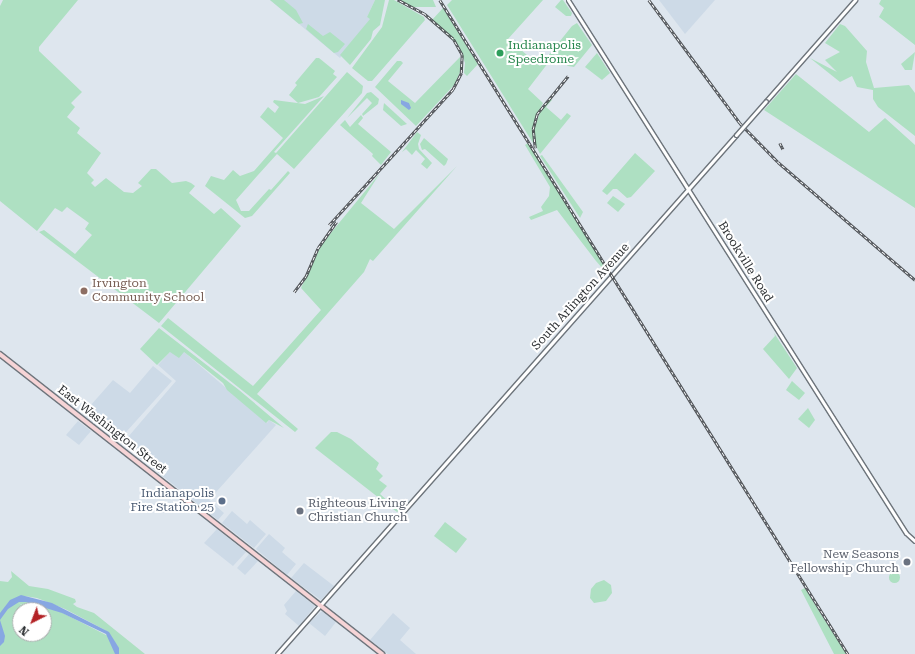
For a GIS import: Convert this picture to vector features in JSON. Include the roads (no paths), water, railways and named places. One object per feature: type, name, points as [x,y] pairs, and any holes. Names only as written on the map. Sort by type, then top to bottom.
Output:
[{"type":"main road","name":"Brookville Road","points":[[568,0],[906,533],[915,541]]},
{"type":"main road","name":"South Arlington Avenue","points":[[277,654],[855,0]]},
{"type":"main road","name":"East Washington Street","points":[[0,354],[382,654]]},
{"type":"water","points":[[401,100],[409,103],[411,108],[409,110],[401,104]]},
{"type":"water","points":[[21,595],[48,602],[12,602],[12,606],[8,609],[0,620],[0,613],[10,600]]},
{"type":"water","points":[[52,603],[109,632],[119,648],[119,654],[115,654],[106,634],[62,613],[52,610]]},
{"type":"water","points":[[0,620],[5,636],[4,642],[0,646]]},
{"type":"railway","points":[[329,225],[453,89],[461,73],[462,55],[453,39],[424,14],[398,0]]},
{"type":"railway","points":[[440,0],[848,654]]},
{"type":"railway","points":[[649,0],[740,123],[778,162],[915,280]]},
{"type":"railway","points":[[535,148],[533,129],[537,114],[568,76]]},
{"type":"railway","points":[[780,143],[783,149]]},
{"type":"railway","points":[[294,292],[306,276],[318,248],[336,222]]},
{"type":"place","name":"Indianapolis Speedrome","points":[[500,53]]},
{"type":"place","name":"Irvington Community School","points":[[84,291]]},
{"type":"place","name":"Indianapolis Fire Station 25","points":[[222,501]]},
{"type":"place","name":"Righteous Living Christian Church","points":[[300,511]]},
{"type":"place","name":"New Seasons Fellowship Church","points":[[907,562]]}]
